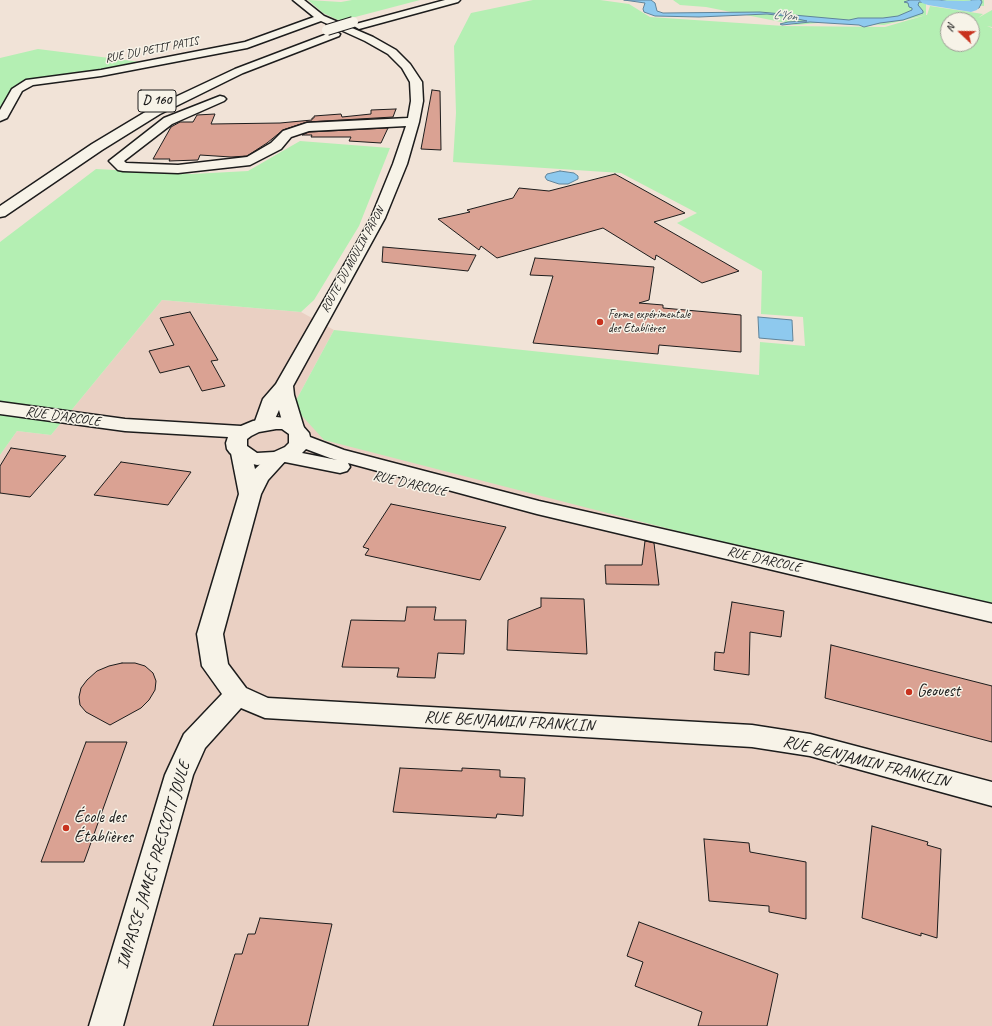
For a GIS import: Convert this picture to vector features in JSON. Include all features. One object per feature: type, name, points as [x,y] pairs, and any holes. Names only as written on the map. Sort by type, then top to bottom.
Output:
[{"type":"main road","points":[[298,0],[321,18]]},
{"type":"main road","name":"D 160","points":[[80,144],[142,108],[194,82],[255,56],[434,0]]},
{"type":"main road","name":"D 160","points":[[356,24],[455,0]]},
{"type":"main road","name":"ROUTE DU MOULIN PAPON","points":[[264,424],[273,399],[284,386],[378,218],[400,164],[413,122],[417,101],[416,82],[406,66],[392,52],[369,39],[321,18]]},
{"type":"main road","name":"RUE DU PETIT PATIS","points":[[0,117],[3,115],[18,89],[30,82],[101,73],[247,45],[321,18]]},
{"type":"main road","name":"D 160","points":[[0,213],[97,146],[156,111],[239,71],[331,32]]},
{"type":"main road","points":[[220,99],[168,121],[116,161],[123,167],[178,169],[250,161],[276,146],[287,134],[307,127],[413,122]]},
{"type":"main road","points":[[241,445],[248,457],[257,459],[281,457],[298,446],[297,434],[284,395],[284,386]]},
{"type":"main road","name":"RUE D'ARCOLE","points":[[0,408],[125,425],[165,436],[241,445]]},
{"type":"main road","points":[[250,494],[241,445],[253,427],[264,424],[281,424],[297,434]]},
{"type":"main road","name":"RUE D'ARCOLE","points":[[297,434],[337,454],[425,476],[537,507],[992,613]]},
{"type":"main road","name":"RUE D'ARCOLE","points":[[281,457],[328,464],[435,491],[537,507]]},
{"type":"main road","name":"RUE BENJAMIN FRANKLIN","points":[[281,457],[259,477],[250,494],[210,634],[215,666],[237,695],[265,708],[752,736],[810,745],[992,794]]},
{"type":"main road","name":"IMPASSE JAMES PRESCOTT JOULE","points":[[106,1026],[179,775],[194,742],[237,695]]},
{"type":"shaded area","points":[[162,300],[301,312],[334,330],[293,406],[992,612],[992,1026],[0,1026],[0,455],[17,431],[51,435]]},
{"type":"green space","points":[[308,0],[341,2],[352,0],[420,0],[340,21],[323,13]]},
{"type":"green space","points":[[533,0],[600,0],[629,4],[650,17],[784,26],[885,27],[927,15],[930,6],[970,12],[940,12],[940,52],[980,52],[980,17],[992,10],[992,27],[987,26],[992,28],[992,612],[324,440],[293,406],[334,330],[759,375],[760,342],[805,346],[803,317],[761,314],[762,271],[677,223],[697,213],[621,173],[453,162],[456,113],[454,46],[471,13]]},
{"type":"green space","points":[[673,0],[984,0],[984,6],[926,3],[926,15],[884,25],[829,22],[796,25],[706,7],[680,5]]},
{"type":"green space","points":[[38,49],[141,62],[26,84],[0,109],[0,58]]},
{"type":"green space","points":[[300,141],[390,148],[359,226],[314,300],[301,312],[162,300],[51,435],[17,431],[0,455],[0,242],[96,169],[192,174],[248,171]]},
{"type":"water","points":[[624,0],[651,0],[655,3],[657,11],[663,13],[760,12],[849,20],[858,18],[883,18],[898,16],[912,10],[908,3],[904,2],[910,0],[939,0],[965,5],[972,4],[971,0],[981,0],[982,2],[979,8],[964,9],[955,8],[945,4],[919,2],[918,5],[923,13],[903,20],[864,27],[859,25],[810,22],[782,25],[780,24],[807,21],[767,14],[699,17],[655,16],[644,12],[643,9],[645,3]]},
{"type":"water","points":[[560,171],[574,173],[578,176],[578,179],[568,184],[559,184],[547,180],[545,177],[547,174]]},
{"type":"water","points":[[758,317],[792,320],[793,341],[759,338]]},
{"type":"building","points":[[432,90],[440,91],[441,150],[421,149]]},
{"type":"building","points":[[396,109],[393,117],[307,122],[283,130],[247,156],[231,157],[200,155],[198,160],[169,161],[170,159],[153,159],[171,127],[180,122],[193,122],[197,115],[215,114],[211,124],[280,123],[312,120],[314,116],[341,114],[342,117],[371,114],[371,110]]},
{"type":"building","points":[[388,128],[381,143],[349,141],[351,137],[311,137],[312,135],[302,135],[309,132]]},
{"type":"building","points":[[615,174],[685,213],[654,222],[739,271],[702,283],[656,255],[655,260],[603,228],[497,258],[481,246],[479,250],[438,219],[470,212],[467,210],[513,198],[519,188],[549,191]]},
{"type":"building","points":[[383,247],[476,255],[468,271],[382,262]]},
{"type":"building","points":[[535,258],[654,267],[649,300],[639,303],[663,305],[663,308],[741,315],[741,352],[659,345],[658,354],[533,343],[553,276],[530,275]]},
{"type":"building","points":[[190,312],[218,360],[211,361],[225,386],[202,391],[189,366],[160,373],[149,351],[174,345],[160,318]]},
{"type":"building","points":[[11,448],[66,456],[30,497],[0,493],[0,466]]},
{"type":"building","points":[[121,462],[191,472],[168,505],[94,495]]},
{"type":"building","points":[[391,504],[506,527],[480,580],[365,555],[369,549],[363,547]]},
{"type":"building","points":[[645,541],[654,543],[659,585],[606,584],[605,565],[642,565]]},
{"type":"building","points":[[541,598],[584,599],[587,654],[507,650],[508,620],[541,607]]},
{"type":"building","points":[[732,602],[784,611],[781,637],[750,632],[749,675],[714,670],[715,652],[724,653]]},
{"type":"building","points":[[407,607],[436,607],[434,620],[466,620],[464,654],[438,653],[435,678],[397,677],[399,668],[342,667],[351,620],[405,621]]},
{"type":"building","name":"Geouest","points":[[831,645],[992,686],[992,742],[825,698]]},
{"type":"building","points":[[122,663],[135,663],[145,666],[153,673],[156,681],[155,690],[149,700],[141,708],[110,725],[86,712],[80,705],[79,697],[81,688],[97,671]]},
{"type":"building","points":[[86,742],[127,742],[84,862],[41,862]]},
{"type":"building","points":[[400,768],[462,771],[462,768],[500,770],[500,777],[525,778],[523,816],[497,814],[496,818],[393,812]]},
{"type":"building","points":[[872,826],[928,842],[927,845],[941,849],[937,938],[921,933],[921,936],[862,918]]},
{"type":"building","points":[[704,839],[749,843],[750,852],[806,862],[806,919],[769,912],[769,906],[709,901]]},
{"type":"building","points":[[260,918],[332,924],[308,1026],[213,1026],[235,954],[242,954],[248,934],[255,934]]},
{"type":"building","points":[[639,922],[778,974],[767,1026],[698,1026],[702,1012],[635,986],[643,962],[627,956]]},
{"type":"waterway","name":"L'Yon","points":[[928,0],[971,7],[972,0]]},
{"type":"place","name":"Ferme expérimentale des Etablières","points":[[600,322]]},
{"type":"place","name":"Geouest","points":[[909,692]]},
{"type":"place","name":"École des Établières","points":[[66,828]]}]
